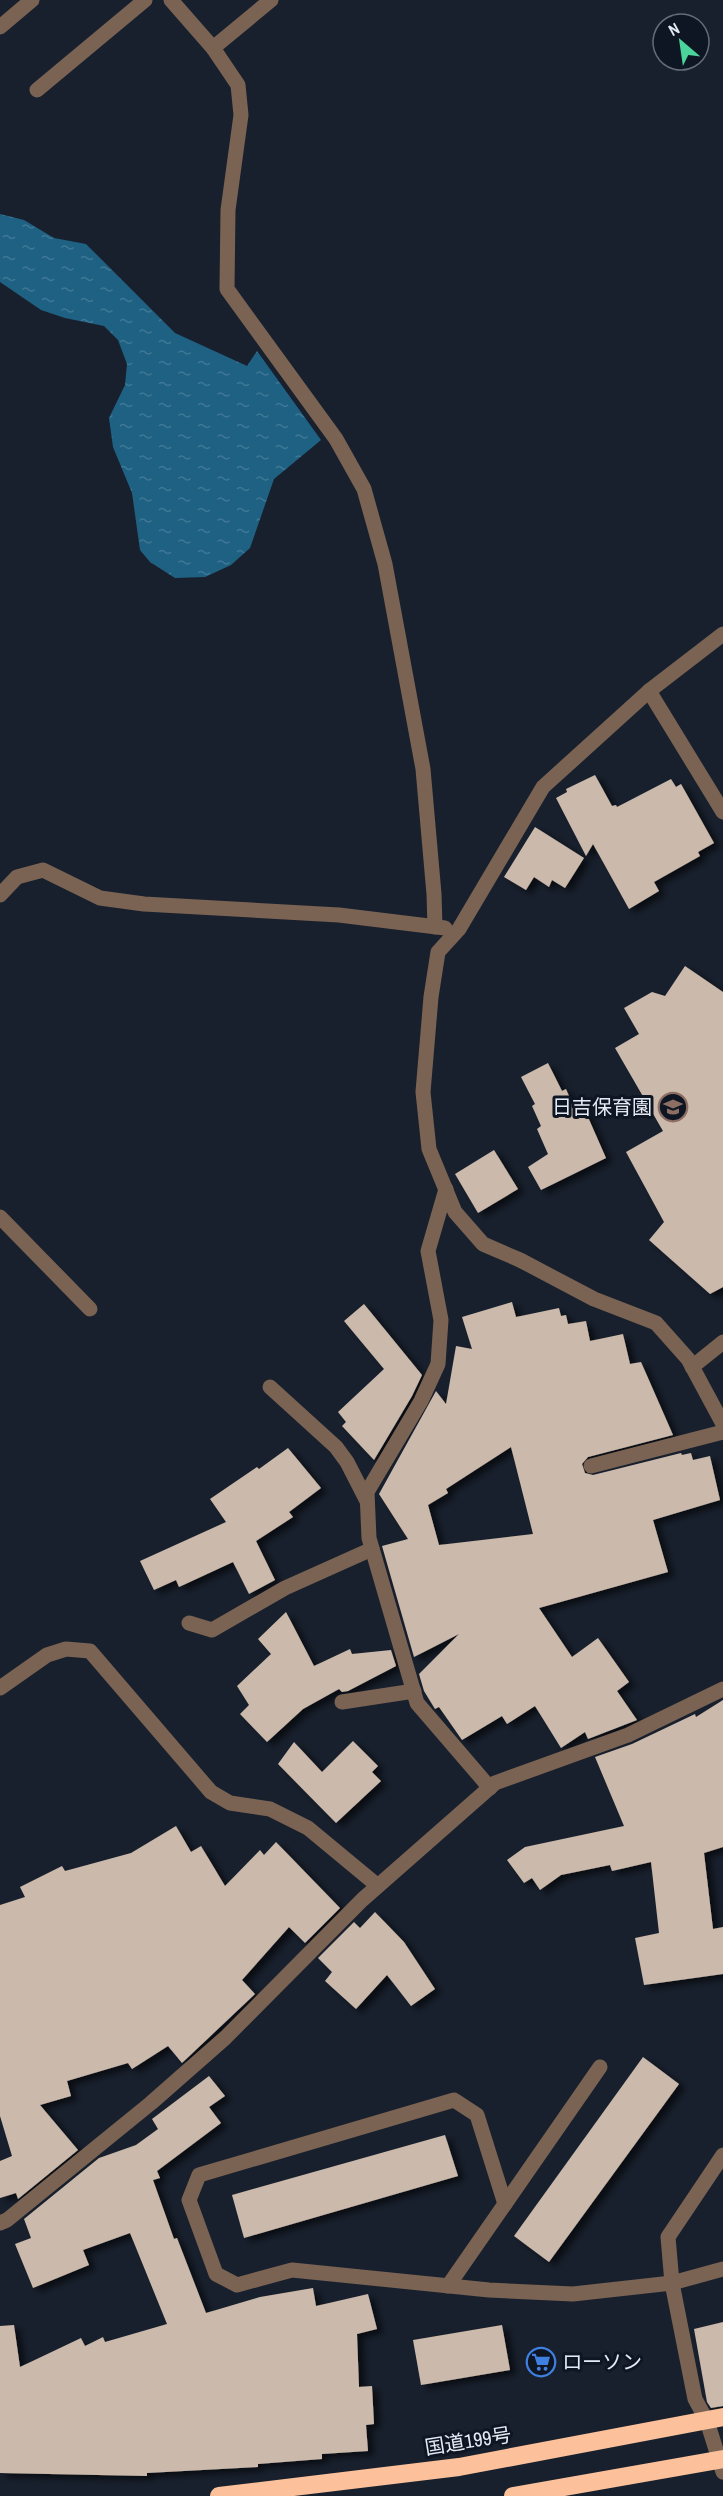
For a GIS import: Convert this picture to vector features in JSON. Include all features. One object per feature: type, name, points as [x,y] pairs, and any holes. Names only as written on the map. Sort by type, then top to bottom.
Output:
[{"type":"highway","name":"国道199号","points":[[219,2496],[459,2467],[715,2419]]},
{"type":"highway","points":[[513,2496],[722,2464]]},
{"type":"street","points":[[0,27],[32,0]]},
{"type":"street","points":[[38,90],[145,0]]},
{"type":"street","points":[[171,0],[213,48],[238,85],[241,115],[228,210],[227,289],[336,439],[364,489],[385,564],[423,769],[435,927]]},
{"type":"street","points":[[213,48],[271,0]]},
{"type":"street","points":[[723,634],[649,691],[543,787],[459,929],[438,952],[431,997],[423,1092],[429,1149],[455,1212],[483,1244],[520,1260],[594,1299],[656,1323],[692,1367],[723,1424]]},
{"type":"street","points":[[649,691],[723,812]]},
{"type":"street","points":[[0,895],[17,877],[43,870],[100,898],[144,904],[339,915],[459,929]]},
{"type":"street","points":[[446,1189],[428,1251],[441,1320],[438,1364],[421,1401],[367,1492],[369,1538],[414,1691],[422,1709],[490,1788]]},
{"type":"street","points":[[0,1217],[90,1309]]},
{"type":"street","points":[[692,1367],[723,1342]]},
{"type":"street","points":[[270,1387],[336,1447],[347,1462],[367,1501]]},
{"type":"street","points":[[591,1467],[723,1432]]},
{"type":"street","points":[[189,1623],[212,1630],[285,1588],[372,1549]]},
{"type":"street","points":[[0,1688],[47,1654],[66,1649],[90,1651],[211,1792],[230,1803],[270,1809],[309,1828],[378,1886]]},
{"type":"street","points":[[0,2223],[7,2220],[151,2103],[225,2038],[378,1886],[495,1783],[628,1735],[723,1689]]},
{"type":"street","points":[[342,1702],[414,1691]]},
{"type":"street","points":[[448,2286],[600,2067]]},
{"type":"street","points":[[505,2204],[477,2115],[454,2100],[199,2175],[189,2200],[216,2274],[237,2285],[292,2270],[448,2286],[573,2294],[672,2283],[723,2269]]},
{"type":"street","points":[[722,2464],[715,2419],[695,2398],[672,2283],[668,2237],[723,2155]]},
{"type":"water","points":[[0,214],[24,220],[54,238],[86,244],[175,333],[247,366],[257,351],[321,440],[274,479],[250,548],[231,565],[205,577],[175,578],[150,562],[140,550],[132,493],[113,447],[109,418],[125,385],[127,364],[118,340],[104,326],[65,318],[41,310],[0,282]]},
{"type":"building","points":[[595,775],[612,806],[617,807],[671,779],[676,787],[681,784],[714,843],[698,852],[700,856],[654,882],[659,891],[629,909],[593,844],[586,856],[556,798],[567,792],[566,789]]},
{"type":"building","points":[[535,827],[584,858],[565,888],[552,880],[549,887],[534,877],[526,890],[504,877]]},
{"type":"building","points":[[685,966],[723,992],[723,1287],[710,1294],[649,1240],[664,1222],[626,1152],[663,1131],[615,1048],[639,1034],[624,1008],[652,992],[665,996]]},
{"type":"building","points":[[548,1063],[562,1091],[566,1089],[576,1112],[584,1108],[606,1158],[541,1190],[528,1167],[548,1154],[537,1129],[541,1126],[532,1106],[535,1104],[521,1077]]},
{"type":"building","points":[[494,1150],[518,1189],[478,1213],[455,1174]]},
{"type":"building","points":[[512,1302],[516,1317],[559,1308],[561,1316],[566,1315],[568,1324],[586,1321],[590,1341],[623,1334],[630,1364],[641,1362],[673,1435],[588,1457],[582,1464],[585,1473],[593,1475],[681,1453],[682,1455],[691,1453],[693,1460],[710,1456],[720,1500],[653,1520],[668,1572],[539,1608],[572,1657],[598,1638],[629,1682],[617,1691],[637,1720],[588,1739],[585,1732],[561,1748],[535,1706],[507,1724],[502,1716],[462,1740],[439,1707],[435,1709],[424,1691],[419,1674],[459,1634],[414,1657],[382,1546],[408,1539],[379,1494],[436,1391],[446,1404],[456,1346],[472,1349],[462,1317]],"holes":[[[511,1447],[533,1534],[439,1545],[428,1505],[448,1493],[446,1489]]]},
{"type":"building","points":[[364,1304],[422,1375],[374,1460],[342,1426],[346,1422],[338,1412],[384,1369],[344,1321]]},
{"type":"building","points":[[288,1448],[321,1488],[289,1512],[293,1517],[256,1541],[275,1580],[249,1594],[233,1562],[179,1587],[176,1580],[154,1590],[140,1561],[226,1522],[210,1499]]},
{"type":"building","points":[[286,1612],[314,1666],[350,1649],[352,1654],[391,1650],[396,1666],[348,1691],[342,1692],[339,1689],[303,1709],[267,1742],[240,1714],[249,1705],[237,1686],[271,1654],[258,1639]]},
{"type":"building","points":[[723,1700],[723,1847],[704,1853],[713,1929],[723,1927],[723,1974],[644,1985],[635,1938],[659,1933],[651,1862],[612,1871],[610,1865],[561,1875],[540,1890],[532,1878],[524,1883],[507,1860],[525,1847],[624,1826],[595,1757],[632,1744],[695,1714],[696,1717]]},
{"type":"building","points":[[353,1741],[378,1766],[372,1772],[381,1781],[336,1823],[278,1764],[294,1742],[322,1772]]},
{"type":"building","points":[[176,1826],[191,1852],[201,1846],[225,1886],[260,1850],[264,1855],[276,1842],[340,1908],[305,1943],[289,1927],[242,1980],[255,1994],[182,2063],[168,2046],[132,2069],[128,2063],[67,2081],[71,2096],[40,2105],[78,2150],[18,2199],[16,2193],[0,2198],[0,2161],[12,2156],[0,2116],[0,1905],[25,1897],[20,1887],[62,1866],[65,1871],[131,1853]]},
{"type":"building","points":[[375,1912],[404,1942],[435,1989],[411,2006],[387,1975],[356,2009],[325,1981],[332,1972],[318,1958],[354,1922],[360,1928]]},
{"type":"building","points":[[643,2057],[679,2084],[549,2262],[514,2236]]},
{"type":"building","points":[[209,2076],[225,2096],[209,2107],[221,2123],[157,2171],[160,2178],[153,2180],[174,2239],[177,2238],[206,2313],[260,2297],[313,2288],[316,2306],[368,2294],[377,2329],[357,2334],[359,2387],[372,2386],[374,2424],[366,2425],[368,2451],[322,2454],[322,2459],[258,2464],[258,2467],[147,2473],[147,2476],[0,2473],[0,2326],[14,2325],[20,2367],[81,2338],[85,2346],[103,2337],[105,2342],[167,2324],[130,2233],[83,2250],[89,2265],[33,2288],[15,2244],[31,2238],[24,2219],[99,2158],[136,2145],[158,2129],[152,2119]]},
{"type":"building","points":[[445,2135],[458,2176],[244,2238],[232,2195]]},
{"type":"building","points":[[723,2322],[723,2406],[711,2408],[707,2402],[694,2329]]},
{"type":"building","points":[[502,2325],[510,2370],[421,2385],[413,2340]]},
{"type":"place","name":"日吉保育園","points":[[673,1107]]},
{"type":"place","name":"ローソン","points":[[541,2362]]}]
